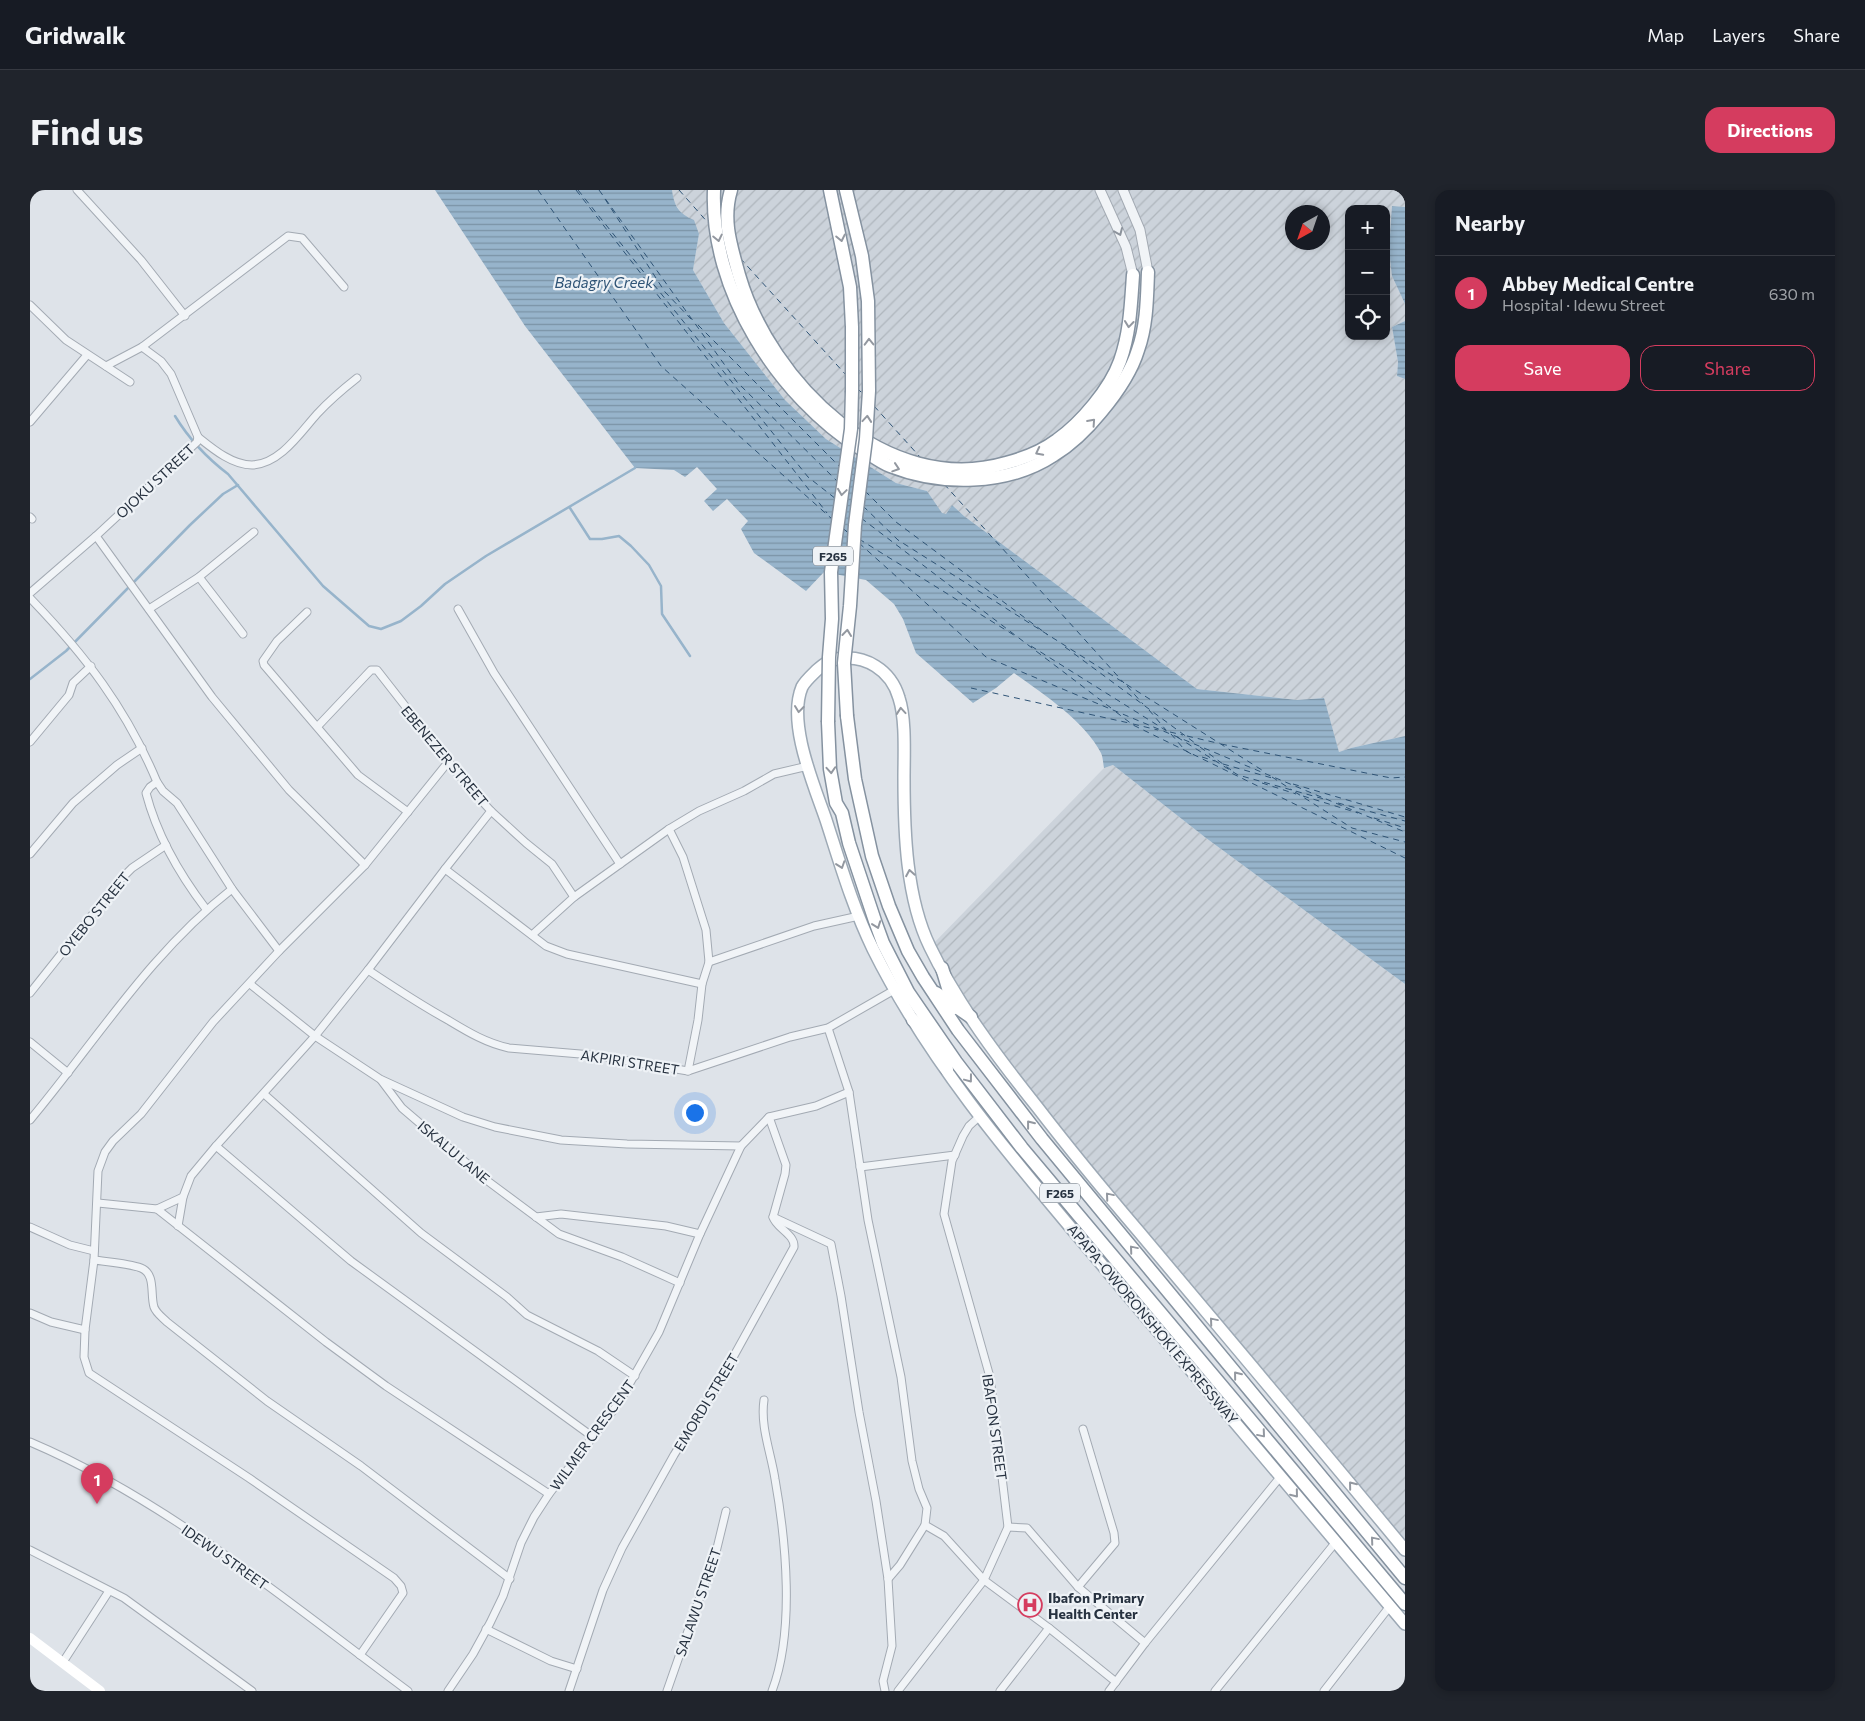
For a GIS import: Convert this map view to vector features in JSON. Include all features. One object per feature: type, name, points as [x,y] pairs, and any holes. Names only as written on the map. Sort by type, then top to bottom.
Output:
[{"type":"highway","points":[[714,190],[713,212],[718,241],[732,291],[752,333],[776,370],[807,406],[838,434],[888,466],[917,475],[948,480],[979,480],[1012,474],[1054,456],[1081,434],[1113,397],[1138,351],[1147,309],[1148,272]]},
{"type":"highway","points":[[731,190],[726,218],[732,249],[746,298],[768,339],[789,370],[816,401],[838,421],[879,448],[913,463],[942,469],[972,470],[996,466],[1036,454],[1067,434],[1102,394],[1120,363],[1129,330],[1133,275]]},
{"type":"highway","name":"F265","points":[[846,190],[862,256],[868,301],[869,391],[866,439],[854,525],[850,606],[844,663],[847,716],[855,779],[872,856],[889,906],[908,951],[922,976],[958,1030],[1042,1139],[1405,1578]]},
{"type":"highway","name":"APAPA-OWORONSHOKI EXPRESSWAY","points":[[829,192],[850,287],[852,391],[851,429],[831,572],[828,722],[830,769],[836,803],[842,813],[848,843],[883,943],[908,992],[919,1019],[952,1066],[1405,1604]]},
{"type":"highway","points":[[942,968],[953,1004],[958,1030]]},
{"type":"highway","points":[[922,976],[936,993],[971,1017]]},
{"type":"highway","points":[[919,1019],[940,1044],[952,1066]]},
{"type":"main road","name":"APAPA-OWORONSHOKI EXPRESSWAY","points":[[919,1019],[896,989],[872,947],[859,916],[808,766],[798,730],[797,713],[802,687],[818,669],[834,659],[870,662],[880,669],[892,683],[900,700],[904,742],[904,810],[908,860],[916,905],[927,940],[971,1017],[1002,1062],[1106,1194],[1405,1550]]},
{"type":"main road","name":"APAPA-OWORONSHOKI EXPRESSWAY","points":[[952,1066],[981,1115],[1014,1159],[1405,1624]]},
{"type":"main road","points":[[30,1638],[100,1691]]},
{"type":"street","points":[[77,190],[141,260],[185,316]]},
{"type":"street","points":[[1100,190],[1126,247],[1133,275]]},
{"type":"street","points":[[1122,190],[1140,230],[1148,272]]},
{"type":"street","points":[[106,366],[142,346],[185,316],[288,236],[302,238],[344,287]]},
{"type":"street","points":[[30,305],[66,340],[130,382]]},
{"type":"street","name":"OJOKU STREET","points":[[30,594],[96,536],[195,442],[171,374],[161,361],[142,346]]},
{"type":"street","points":[[30,422],[87,355]]},
{"type":"street","points":[[195,442],[231,460],[251,465],[266,462],[281,452],[324,407],[357,378]]},
{"type":"street","points":[[149,609],[199,577],[254,532]]},
{"type":"street","points":[[96,536],[212,697],[289,790],[366,865]]},
{"type":"street","points":[[199,577],[243,634]]},
{"type":"street","points":[[30,598],[64,633],[91,666],[127,720],[142,748],[156,782],[163,792],[177,803],[232,889],[279,951]]},
{"type":"street","points":[[458,609],[494,673],[620,864]]},
{"type":"street","points":[[307,612],[276,641],[263,661],[264,665],[358,775],[408,812]]},
{"type":"street","points":[[30,742],[69,695],[73,683],[91,666]]},
{"type":"street","name":"EBENEZER STREET","points":[[318,726],[371,670],[377,670],[467,784],[491,811],[552,864],[574,897]]},
{"type":"street","points":[[30,854],[73,803],[117,765],[142,748]]},
{"type":"street","points":[[360,1655],[403,1593],[401,1586],[394,1578],[249,1478],[95,1378],[85,1366],[86,1330],[98,1203],[98,1171],[105,1152],[113,1141],[141,1114],[213,1022],[279,951],[366,865],[449,760]]},
{"type":"street","points":[[532,935],[574,897],[669,829],[699,811],[744,791],[774,774],[808,766]]},
{"type":"street","points":[[156,782],[146,793],[151,811],[166,845],[190,888],[206,909]]},
{"type":"street","points":[[178,1226],[183,1197],[191,1176],[315,1036],[491,811]]},
{"type":"street","points":[[669,829],[683,857],[706,930],[709,962],[702,984],[698,1020],[688,1071]]},
{"type":"street","name":"OYEBO STREET","points":[[30,993],[120,880],[132,868],[166,845]]},
{"type":"street","points":[[445,869],[546,946],[567,954],[702,984]]},
{"type":"street","points":[[30,1120],[146,971],[206,909],[232,889]]},
{"type":"street","points":[[709,962],[814,926],[859,916]]},
{"type":"street","name":"AKPIRI STREET","points":[[368,970],[407,997],[496,1045],[509,1048],[592,1055],[688,1071],[790,1037],[828,1028],[896,989]]},
{"type":"street","points":[[250,984],[315,1036],[380,1079],[463,1117],[496,1127],[561,1140],[627,1144],[741,1146]]},
{"type":"street","points":[[828,1028],[849,1092],[868,1220],[901,1377],[912,1460],[919,1488],[927,1508],[925,1525],[900,1565],[888,1579]]},
{"type":"street","points":[[30,1042],[68,1073]]},
{"type":"street","name":"ISKALU LANE","points":[[380,1079],[402,1108],[486,1179],[563,1237],[622,1257],[680,1283]]},
{"type":"street","points":[[849,1092],[816,1106],[769,1117],[786,1164],[773,1217],[831,1244],[888,1579],[892,1646],[883,1681],[885,1691]]},
{"type":"street","points":[[264,1094],[421,1232],[507,1298],[527,1316],[598,1351],[635,1376]]},
{"type":"street","name":"IBAFON STREET","points":[[981,1115],[969,1126],[952,1162],[944,1214],[990,1377],[1008,1527]]},
{"type":"street","name":"WILMER CRESCENT","points":[[448,1691],[473,1654],[486,1629],[510,1579],[522,1543],[548,1494],[618,1404],[659,1332],[700,1234],[741,1146],[769,1117]]},
{"type":"street","points":[[216,1146],[351,1261],[593,1437]]},
{"type":"street","points":[[860,1167],[955,1155]]},
{"type":"street","points":[[98,1203],[157,1209],[183,1197]]},
{"type":"street","points":[[157,1209],[326,1342],[386,1386],[548,1494]]},
{"type":"street","points":[[536,1217],[561,1214],[666,1226],[700,1234]]},
{"type":"street","name":"EMORDI STREET","points":[[569,1691],[603,1590],[622,1548],[674,1455],[720,1381],[794,1247],[792,1239],[774,1221],[773,1217]]},
{"type":"street","points":[[30,1227],[70,1245],[94,1251]]},
{"type":"street","points":[[94,1260],[140,1268],[147,1272],[151,1278],[154,1306],[167,1322],[267,1401],[361,1466],[510,1579]]},
{"type":"street","points":[[30,1313],[51,1322],[86,1330]]},
{"type":"street","points":[[764,1400],[764,1424],[776,1480],[786,1603],[783,1649],[772,1691]]},
{"type":"street","points":[[1078,1587],[1114,1543],[1114,1533],[1083,1429]]},
{"type":"street","name":"IDEWU STREET","points":[[30,1442],[117,1486],[204,1541],[277,1592],[408,1691]]},
{"type":"street","points":[[1109,1691],[1145,1642],[1281,1476]]},
{"type":"street","name":"SALAWU STREET","points":[[667,1691],[717,1548],[726,1511]]},
{"type":"street","points":[[925,1525],[944,1536],[984,1580],[1049,1628],[1116,1682]]},
{"type":"street","points":[[898,1691],[984,1580],[1008,1527],[1027,1528],[1078,1587],[1145,1642]]},
{"type":"street","points":[[1219,1690],[1335,1543]]},
{"type":"street","points":[[30,1550],[142,1610],[252,1691]]},
{"type":"street","points":[[63,1662],[109,1591]]},
{"type":"street","points":[[1324,1691],[1390,1606]]},
{"type":"street","points":[[1000,1691],[1049,1628]]},
{"type":"street","points":[[486,1629],[551,1661],[576,1669]]},
{"type":"shaded area","points":[[665,190],[1405,190],[1405,207],[1393,206],[1392,276],[1405,304],[1405,321],[1392,327],[1398,362],[1397,376],[1405,379],[1405,736],[1339,752],[1323,698],[1297,700],[1197,689],[964,516],[952,505],[946,515],[941,513],[927,491],[896,483],[826,439],[785,400],[724,323],[693,270],[699,235]]},
{"type":"shaded area","points":[[1113,765],[1206,838],[1405,984],[1405,1555],[988,1043],[932,945],[1104,768]]},
{"type":"water","name":"Badagry Creek","points":[[435,190],[672,190],[678,209],[694,220],[699,234],[693,270],[724,323],[785,400],[826,439],[896,483],[927,491],[942,513],[946,514],[952,505],[964,516],[1197,689],[1297,700],[1324,698],[1339,752],[1405,736],[1405,984],[1206,838],[1113,765],[1104,768],[1101,753],[1085,730],[1062,708],[1014,673],[973,703],[916,653],[903,619],[894,604],[866,580],[824,572],[806,591],[754,553],[741,529],[748,521],[727,499],[713,511],[704,501],[717,489],[697,467],[685,477],[674,470],[635,468],[525,326]]},
{"type":"water","points":[[1392,206],[1405,207],[1405,304],[1392,276],[1390,235]]},
{"type":"water","points":[[1405,321],[1405,379],[1397,376],[1398,362],[1392,327]]},
{"type":"waterway","points":[[175,416],[192,440],[228,474],[323,586],[369,626],[381,629],[401,621],[445,584],[486,556],[635,468]]},
{"type":"waterway","points":[[30,679],[66,651],[190,525],[223,494],[238,485]]},
{"type":"waterway","points":[[570,508],[590,539],[619,536],[649,565],[661,586],[662,614],[690,656]]},
{"type":"ferry route","points":[[538,190],[661,366],[832,519]]},
{"type":"ferry route","points":[[576,190],[827,513]]},
{"type":"ferry route","points":[[578,190],[808,477],[836,499]]},
{"type":"ferry route","points":[[599,190],[737,382],[838,482]]},
{"type":"ferry route","points":[[679,190],[710,225]]},
{"type":"ferry route","points":[[605,199],[665,292],[691,319]]},
{"type":"ferry route","points":[[740,258],[846,375]]},
{"type":"ferry route","points":[[698,325],[840,467]]},
{"type":"ferry route","points":[[857,388],[863,394]]},
{"type":"ferry route","points":[[874,406],[920,457]]},
{"type":"ferry route","points":[[944,484],[1124,683]]},
{"type":"ferry route","points":[[865,491],[896,522],[1048,635]]},
{"type":"ferry route","points":[[863,506],[898,540],[1265,772]]},
{"type":"ferry route","points":[[861,518],[1111,708]]},
{"type":"ferry route","points":[[843,528],[849,534]]},
{"type":"ferry route","points":[[859,539],[1017,637]]},
{"type":"ferry route","points":[[859,543],[986,657],[1405,832]]},
{"type":"ferry route","points":[[1031,646],[1170,733]]},
{"type":"ferry route","points":[[1065,647],[1195,743]]},
{"type":"ferry route","points":[[1127,686],[1143,704]]},
{"type":"ferry route","points":[[971,688],[1129,723]]},
{"type":"ferry route","points":[[1149,710],[1166,730]]},
{"type":"ferry route","points":[[1116,712],[1133,725],[1405,858]]},
{"type":"ferry route","points":[[1133,724],[1158,730]]},
{"type":"ferry route","points":[[1170,732],[1183,735]]},
{"type":"ferry route","points":[[1171,734],[1183,748]]},
{"type":"ferry route","points":[[1187,736],[1217,743]]},
{"type":"ferry route","points":[[1177,737],[1238,775],[1324,799]]},
{"type":"ferry route","points":[[1221,744],[1391,778],[1405,777]]},
{"type":"ferry route","points":[[1200,747],[1231,770]]},
{"type":"ferry route","points":[[1186,751],[1193,755]]},
{"type":"ferry route","points":[[1202,757],[1215,761]]},
{"type":"ferry route","points":[[1223,764],[1272,778]]},
{"type":"ferry route","points":[[1272,777],[1292,790]]},
{"type":"ferry route","points":[[1262,783],[1296,794]]},
{"type":"ferry route","points":[[1293,784],[1405,817]]},
{"type":"ferry route","points":[[1295,792],[1352,828],[1405,842]]},
{"type":"ferry route","points":[[1303,796],[1358,813]]},
{"type":"ferry route","points":[[1338,803],[1405,821]]},
{"type":"ferry route","points":[[1374,818],[1405,828]]},
{"type":"place","name":"Abbey Medical Centre","points":[[97,1504]]},
{"type":"place","name":"Ibafon Primary Health Center","points":[[1030,1605]]}]
